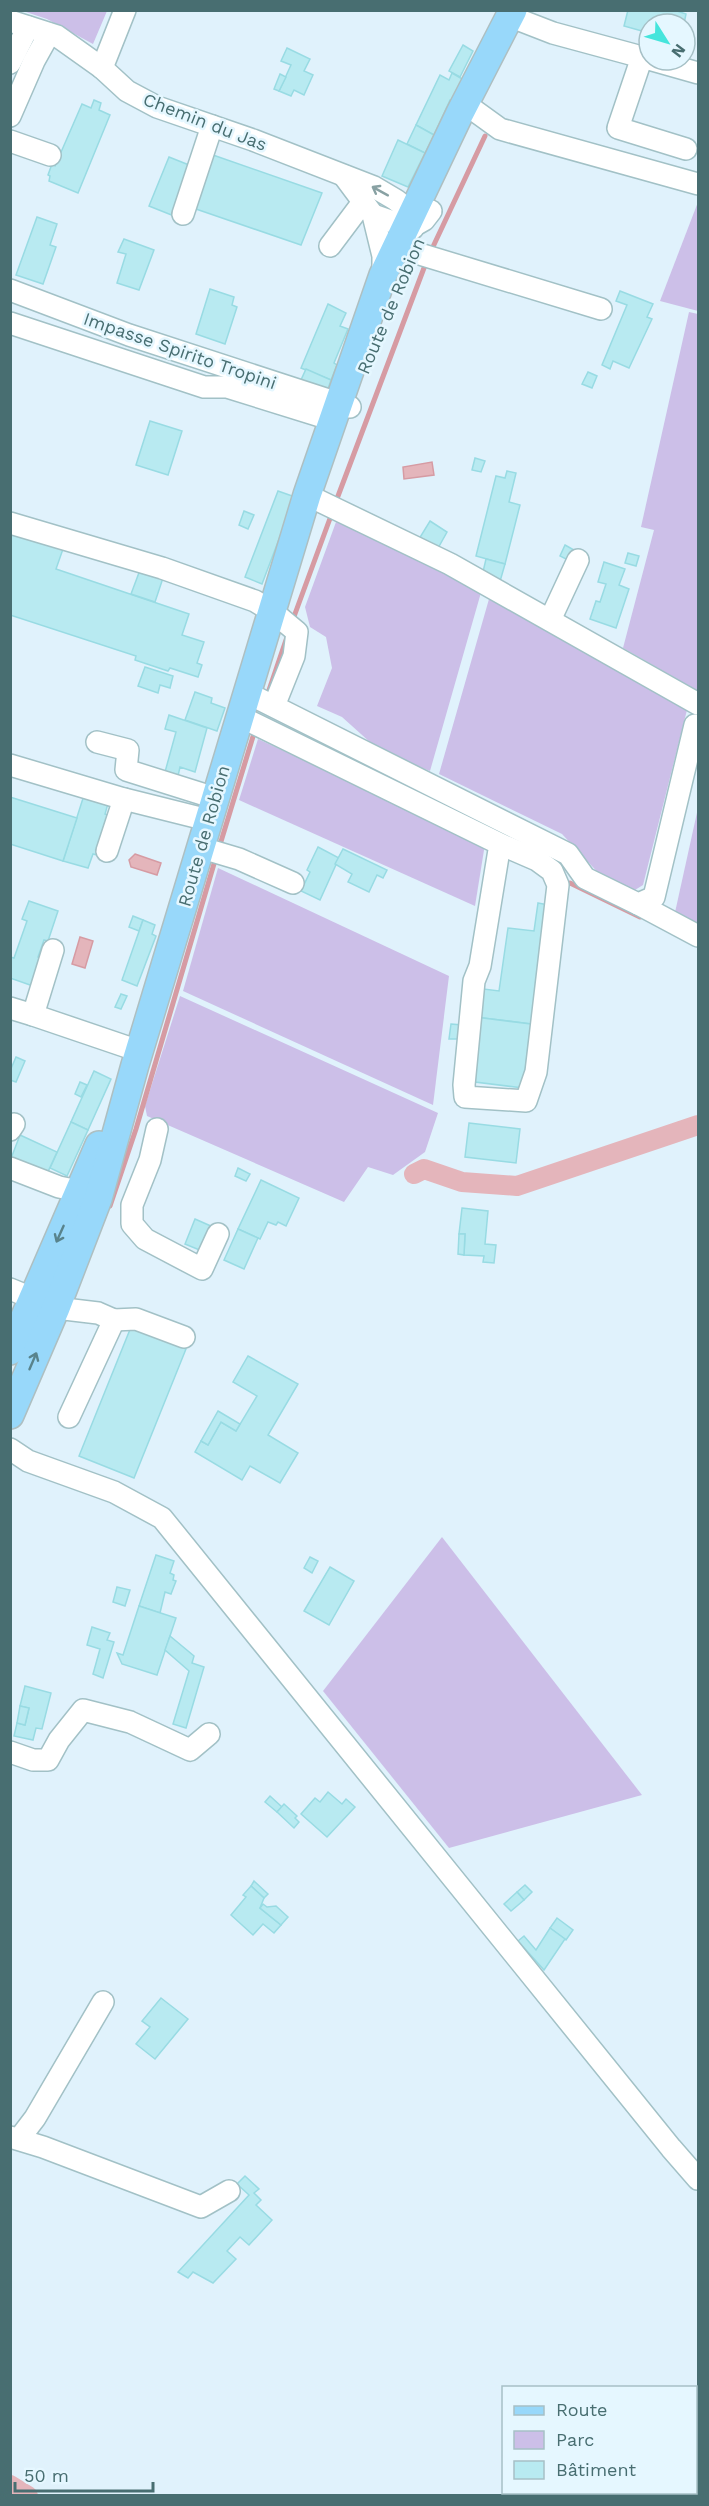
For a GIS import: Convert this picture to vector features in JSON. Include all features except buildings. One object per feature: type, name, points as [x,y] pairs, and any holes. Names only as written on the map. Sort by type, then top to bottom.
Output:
[{"type":"main road","name":"Route de Robion","points":[[340,410],[378,330],[415,226],[516,14]]},
{"type":"main road","name":"Route de Robion","points":[[10,1415],[33,1298],[98,1199],[137,1058],[202,848],[243,705],[313,498],[383,275],[415,226]]},
{"type":"main road","name":"Route de Robion","points":[[11,1350],[137,1058]]},
{"type":"street","points":[[102,68],[125,10]]},
{"type":"street","points":[[516,14],[553,33],[637,56]]},
{"type":"street","points":[[10,63],[20,24]]},
{"type":"street","name":"Chemin du Jas","points":[[20,24],[57,36],[102,68],[127,92],[157,107],[374,186],[415,226]]},
{"type":"street","points":[[10,116],[34,61],[49,34]]},
{"type":"street","points":[[642,72],[618,128],[686,148]]},
{"type":"street","points":[[471,108],[500,129],[699,184]]},
{"type":"street","points":[[183,214],[212,126]]},
{"type":"street","points":[[10,141],[50,155]]},
{"type":"street","points":[[344,176],[368,208],[382,256],[383,275]]},
{"type":"street","points":[[368,208],[415,226],[601,309]]},
{"type":"street","points":[[330,246],[368,208]]},
{"type":"street","name":"Impasse Spirito Tropini","points":[[10,290],[340,410]]},
{"type":"street","points":[[10,323],[204,387],[226,387],[340,410]]},
{"type":"street","points":[[313,498],[450,564],[699,704]]},
{"type":"street","points":[[10,523],[162,568],[274,610],[297,632],[294,656],[274,706]]},
{"type":"street","points":[[550,620],[578,560]]},
{"type":"street","points":[[243,705],[274,706],[567,854],[585,878],[699,936]]},
{"type":"street","points":[[243,705],[500,844],[537,860],[552,871],[558,885],[536,1072],[526,1101],[465,1097],[464,1084],[474,981],[480,966],[500,844]]},
{"type":"street","points":[[638,904],[654,897],[695,725]]},
{"type":"street","points":[[97,742],[128,750],[126,770],[212,809]]},
{"type":"street","points":[[10,765],[124,799],[212,809]]},
{"type":"street","points":[[107,851],[124,799]]},
{"type":"street","points":[[202,848],[239,859],[293,883]]},
{"type":"street","points":[[33,1015],[53,950]]},
{"type":"street","points":[[10,1008],[33,1015],[137,1058]]},
{"type":"street","points":[[158,1129],[150,1160],[132,1205],[132,1224],[145,1239],[202,1269],[218,1234]]},
{"type":"street","points":[[10,1168],[59,1187],[79,1191]]},
{"type":"street","points":[[33,1298],[98,1313],[114,1320],[136,1319],[184,1337]]},
{"type":"street","points":[[69,1417],[114,1320]]},
{"type":"street","points":[[10,1363],[11,1350]]},
{"type":"street","points":[[10,1449],[28,1461],[114,1492],[162,1518],[418,1837],[467,1893],[664,2139],[699,2179]]},
{"type":"street","points":[[10,1752],[33,1761],[48,1760],[59,1740],[83,1710],[130,1722],[190,1750],[209,1734]]},
{"type":"street","points":[[104,2002],[35,2118],[15,2138],[201,2207],[229,2191]]},
{"type":"green space","points":[[23,11],[107,11],[93,44],[47,19]]},
{"type":"green space","points":[[698,202],[698,311],[660,301]]},
{"type":"green space","points":[[689,312],[698,314],[698,691],[623,648],[654,530],[641,527]]},
{"type":"green space","points":[[336,522],[417,552],[482,589],[430,771],[381,752],[342,717],[317,706],[332,668],[326,637],[310,627],[305,607]]},
{"type":"green space","points":[[489,599],[687,710],[643,885],[635,890],[627,890],[604,879],[562,834],[439,774]]},
{"type":"green space","points":[[258,739],[485,844],[475,906],[239,800]]},
{"type":"green space","points":[[698,808],[698,940],[672,926]]},
{"type":"green space","points":[[218,868],[449,976],[433,1105],[183,991]]},
{"type":"green space","points":[[180,996],[438,1113],[425,1152],[393,1175],[368,1167],[344,1202],[147,1116],[145,1106]]},
{"type":"green space","points":[[442,1537],[642,1795],[449,1848],[323,1691]]},
{"type":"shaded area","points":[[432,462],[434,475],[404,479],[403,467]]},
{"type":"shaded area","points":[[135,854],[161,863],[157,875],[131,867],[129,860]]},
{"type":"shaded area","points":[[80,937],[93,941],[85,968],[72,964]]},
{"type":"waterway","points":[[431,251],[485,136]]},
{"type":"waterway","points":[[335,504],[427,260]]},
{"type":"waterway","points":[[292,622],[332,513]]},
{"type":"waterway","points":[[267,696],[287,637]]},
{"type":"waterway","points":[[219,848],[255,730]]},
{"type":"waterway","points":[[110,1206],[136,1129],[216,857]]},
{"type":"waterway","points":[[570,883],[640,917]]},
{"type":"waterway","points":[[414,1174],[424,1169],[462,1182],[517,1186],[698,1125]]},
{"type":"waterway","points":[[10,2485],[28,2496]]}]
